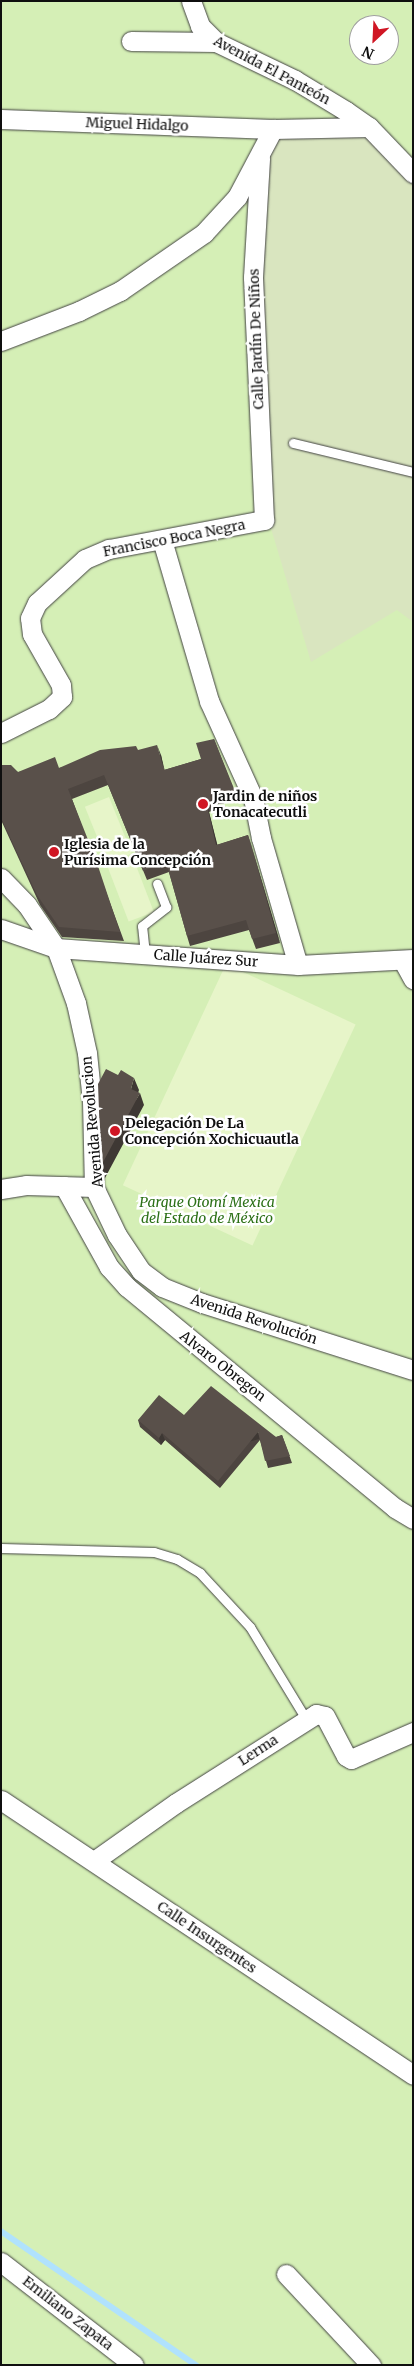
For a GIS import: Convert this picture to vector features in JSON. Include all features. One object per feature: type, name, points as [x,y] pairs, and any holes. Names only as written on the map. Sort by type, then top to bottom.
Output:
[{"type":"street","name":"Avenida El Panteón","points":[[191,1],[200,26],[216,42],[295,80],[369,127],[413,173]]},
{"type":"street","points":[[130,41],[216,42]]},
{"type":"street","name":"Miguel Hidalgo","points":[[1,119],[273,129]]},
{"type":"street","name":"Avenida El Panteón","points":[[273,129],[369,127]]},
{"type":"street","points":[[1,341],[79,311],[138,281],[220,217],[237,197],[260,158],[273,129]]},
{"type":"street","name":"Calle Jardín De Niños","points":[[260,158],[253,277],[264,520]]},
{"type":"street","name":"Francisco Boca Negra","points":[[1,732],[54,706],[63,694],[30,629],[30,618],[37,603],[91,555],[264,520]]},
{"type":"street","points":[[162,540],[209,701],[254,798],[262,838],[298,964]]},
{"type":"street","name":"Avenida Revolucion","points":[[1,878],[27,905],[56,948],[76,1003],[87,1053],[94,1187],[117,1235]]},
{"type":"street","name":"Calle Juárez Sur","points":[[1,930],[56,948],[298,964],[408,960]]},
{"type":"street","points":[[408,960],[413,979]]},
{"type":"street","points":[[1,1189],[26,1185],[94,1187]]},
{"type":"street","name":"Alvaro Obregon","points":[[64,1186],[109,1267],[127,1288],[395,1508],[413,1519]]},
{"type":"street","name":"Avenida Revolución","points":[[117,1235],[141,1271],[162,1287],[202,1303],[413,1370]]},
{"type":"street","points":[[306,1719],[316,1714],[325,1716],[346,1756],[351,1759],[413,1732]]},
{"type":"street","name":"Lerma","points":[[94,1861],[306,1719]]},
{"type":"street","name":"Calle Insurgentes","points":[[1,1800],[413,2075]]},
{"type":"street","name":"Emiliano Zapata","points":[[1,2262],[134,2365]]},
{"type":"street","points":[[286,2274],[371,2365]]},
{"type":"lane","points":[[292,443],[413,472]]},
{"type":"lane","points":[[145,954],[142,926],[166,907],[157,884]]},
{"type":"lane","points":[[1,1548],[154,1552],[176,1559],[200,1573],[250,1627],[306,1719]]},
{"type":"green space","name":"Parque Otomí Mexica del Estado de México","points":[[1,1],[413,1],[413,2365],[1,2365]]},
{"type":"green space","points":[[353,121],[413,176],[413,622],[397,610],[311,662],[267,515],[257,364],[267,142],[287,123]]},
{"type":"green space","points":[[109,797],[132,854],[108,863],[85,807]]},
{"type":"green space","points":[[132,855],[154,912],[129,922],[107,865]]},
{"type":"green space","points":[[226,964],[356,1024],[252,1246],[123,1185]]},
{"type":"building","points":[[214,739],[235,791],[210,795],[211,800],[206,802],[216,845],[248,835],[276,933],[252,939],[246,920],[187,936],[166,862],[143,871],[104,775],[68,789],[96,860],[120,932],[59,927],[37,895],[1,818],[1,765],[11,765],[18,772],[55,757],[59,768],[100,750],[136,746],[138,750],[157,745],[164,770],[201,759],[196,743]]},
{"type":"building","name":"Delegación De La Concepción Xochicuautla","points":[[106,1069],[118,1075],[121,1070],[134,1078],[131,1089],[140,1093],[101,1166],[98,1084]]},
{"type":"building","points":[[211,1386],[276,1437],[282,1435],[290,1456],[265,1461],[258,1432],[218,1481],[162,1433],[159,1438],[138,1420],[159,1395],[184,1415]]},
{"type":"waterway","points":[[1,2231],[196,2365]]},
{"type":"place","name":"Jardin de niños Tonacatecutli","points":[[203,804]]},
{"type":"place","name":"Iglesia de la Purísima Concepción","points":[[54,852]]},
{"type":"place","name":"Delegación De La Concepción Xochicuautla","points":[[115,1131]]}]
